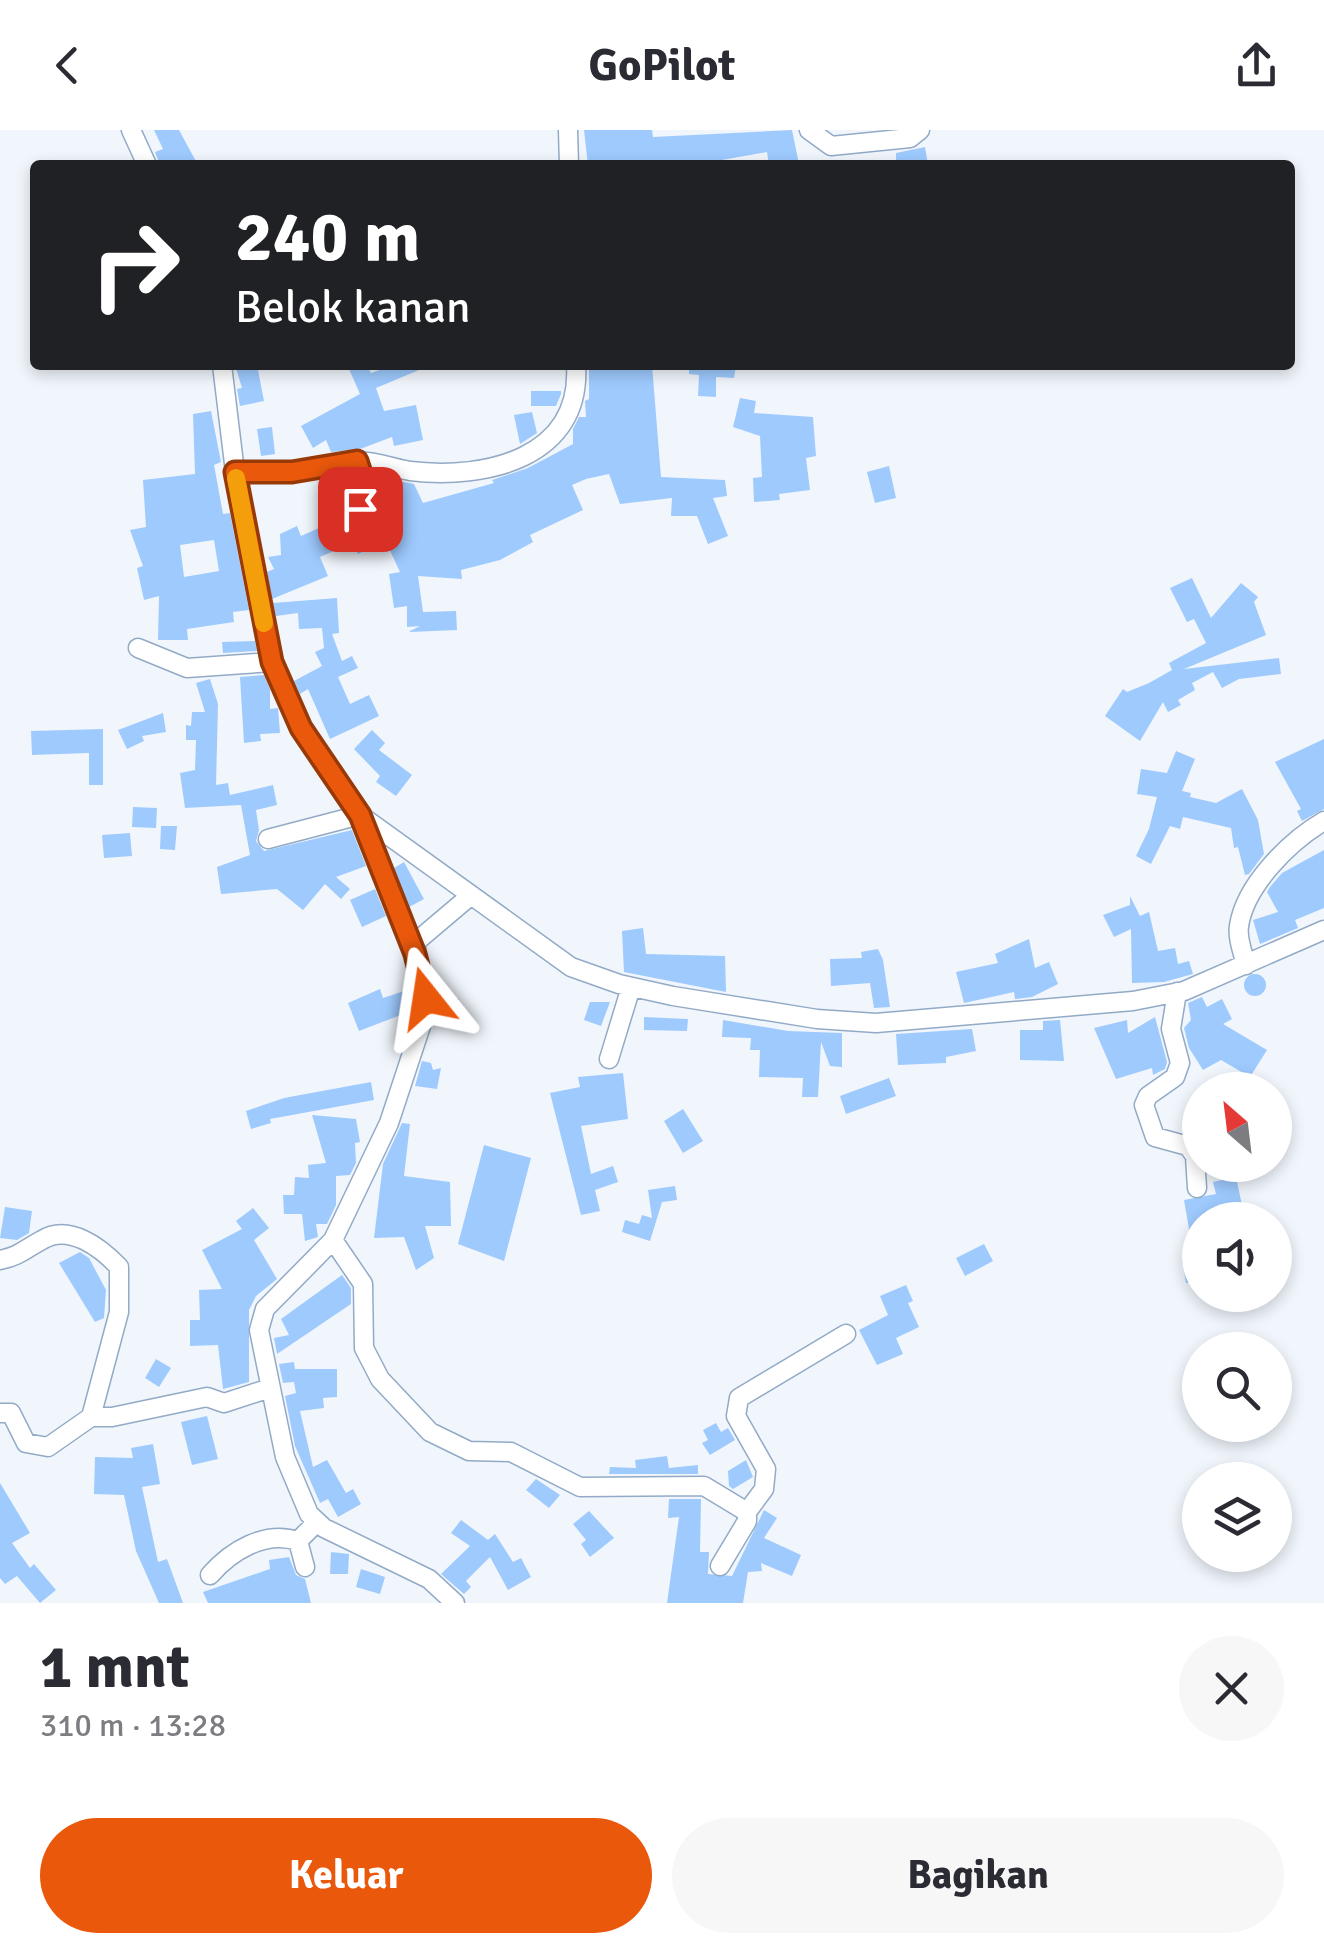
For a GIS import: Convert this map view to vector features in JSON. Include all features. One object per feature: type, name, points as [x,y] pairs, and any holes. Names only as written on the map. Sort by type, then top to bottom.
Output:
[{"type":"street","points":[[131,130],[145,160]]},
{"type":"street","points":[[568,130],[569,160]]},
{"type":"street","points":[[809,130],[831,146],[910,138],[920,130]]},
{"type":"street","points":[[223,370],[235,472],[272,662],[301,728],[360,815],[415,954],[426,998],[389,1123],[333,1240],[261,1318],[268,1389],[290,1476],[316,1522],[430,1579],[456,1603]]},
{"type":"street","points":[[235,472],[292,472],[357,461],[410,470],[465,472],[535,451],[558,435],[575,400],[576,370]]},
{"type":"street","points":[[352,520],[366,498],[357,461]]},
{"type":"street","points":[[138,648],[187,668],[272,662]]},
{"type":"street","points":[[268,839],[360,815]]},
{"type":"street","points":[[360,815],[571,966],[631,987],[817,1019],[876,1023],[1133,1001],[1177,992],[1324,930]]},
{"type":"street","points":[[1246,965],[1239,924],[1251,897],[1279,858],[1324,821]]},
{"type":"street","points":[[415,954],[420,936],[469,896]]},
{"type":"street","points":[[610,1059],[631,987]]},
{"type":"street","points":[[1177,992],[1171,1029],[1180,1063],[1174,1078],[1148,1096],[1144,1105],[1155,1137],[1188,1146],[1195,1156],[1197,1188]]},
{"type":"street","points":[[0,1260],[26,1255],[43,1239],[59,1235],[79,1238],[102,1250],[118,1268],[119,1312],[91,1417]]},
{"type":"street","points":[[333,1240],[363,1284],[364,1348],[398,1403],[430,1432],[469,1452],[510,1452],[580,1487],[704,1486],[747,1512]]},
{"type":"street","points":[[720,1566],[767,1479],[766,1469],[736,1416],[738,1398],[846,1334]]},
{"type":"street","points":[[0,1414],[11,1413],[25,1443],[43,1448],[57,1443],[91,1417],[112,1417],[207,1397],[224,1403],[268,1389]]},
{"type":"street","points":[[298,1541],[316,1522]]},
{"type":"street","points":[[210,1575],[244,1547],[279,1538],[298,1541]]},
{"type":"street","points":[[298,1541],[306,1566]]},
{"type":"building","points":[[154,130],[179,130],[195,160],[158,160],[155,152],[163,149]]},
{"type":"building","points":[[584,130],[652,130],[653,137],[792,130],[798,160],[768,160],[767,152],[722,160],[587,160]]},
{"type":"building","points":[[925,147],[927,160],[896,160],[896,153]]},
{"type":"building","points":[[237,370],[258,370],[264,401],[240,406],[237,389],[242,388]]},
{"type":"building","points":[[349,370],[419,370],[376,388],[384,411],[416,405],[423,440],[394,446],[392,437],[360,449],[331,452],[326,440],[313,448],[301,426],[360,394]]},
{"type":"building","points":[[589,370],[652,370],[661,477],[725,480],[727,496],[713,498],[728,536],[708,544],[697,516],[671,516],[672,498],[620,504],[609,474],[586,479],[572,485],[583,510],[530,535],[533,542],[500,560],[461,570],[462,579],[418,576],[423,612],[456,611],[457,630],[408,632],[420,626],[407,627],[407,606],[394,608],[389,574],[400,572],[385,540],[358,554],[349,535],[380,519],[378,511],[384,510],[375,482],[384,478],[414,484],[423,503],[494,483],[492,480],[528,468],[573,444],[573,429],[579,417],[586,417],[585,401],[589,399]]},
{"type":"building","points":[[689,370],[735,370],[734,378],[716,377],[716,397],[698,396],[699,375],[689,374]]},
{"type":"building","points":[[531,391],[561,394],[556,406],[531,406]]},
{"type":"building","points":[[740,398],[756,401],[754,413],[813,417],[816,456],[806,458],[810,490],[779,494],[780,500],[754,502],[753,478],[762,477],[760,436],[733,427]]},
{"type":"building","points":[[211,411],[221,462],[214,465],[223,514],[230,513],[249,610],[233,612],[234,622],[187,629],[188,640],[158,640],[159,596],[144,600],[137,568],[143,566],[130,530],[146,527],[143,480],[195,474],[193,414]],"holes":[[[214,540],[219,571],[184,577],[180,545]]]},
{"type":"building","points":[[532,412],[537,433],[520,444],[514,415]]},
{"type":"building","points":[[272,427],[275,454],[261,456],[257,429]]},
{"type":"building","points":[[889,466],[896,498],[875,503],[867,472]]},
{"type":"building","points":[[339,519],[352,543],[320,557],[328,576],[272,599],[267,572],[274,569],[268,557],[281,555],[280,534],[297,526],[301,536]]},
{"type":"building","points":[[1192,578],[1211,618],[1241,583],[1258,597],[1254,602],[1266,635],[1184,669],[1279,658],[1281,674],[1239,679],[1222,688],[1213,672],[1192,683],[1195,690],[1178,700],[1181,705],[1168,712],[1163,702],[1140,741],[1105,716],[1123,689],[1127,692],[1149,683],[1172,670],[1169,663],[1206,643],[1194,619],[1187,622],[1170,588]]},
{"type":"building","points":[[337,598],[339,633],[332,634],[342,661],[352,656],[358,668],[338,677],[350,704],[369,695],[379,716],[330,739],[308,689],[300,694],[294,681],[322,666],[315,652],[324,648],[322,628],[299,629],[298,613],[276,616],[273,603]]},
{"type":"building","points":[[255,641],[257,651],[223,653],[222,642]]},
{"type":"building","points":[[264,675],[270,689],[270,709],[278,708],[280,733],[260,734],[261,741],[244,743],[240,677]]},
{"type":"building","points":[[210,679],[218,704],[216,785],[228,783],[230,795],[273,785],[277,805],[256,810],[256,841],[264,851],[352,830],[366,866],[336,877],[350,889],[341,899],[325,884],[303,910],[277,889],[221,894],[217,867],[250,855],[241,805],[185,808],[180,773],[195,770],[196,740],[186,740],[186,725],[191,726],[192,712],[205,712],[196,683]]},
{"type":"building","points":[[163,713],[166,732],[142,736],[144,741],[127,749],[118,730]]},
{"type":"building","points":[[103,729],[103,785],[89,785],[89,753],[32,755],[31,731]]},
{"type":"building","points":[[372,730],[385,743],[379,750],[412,775],[396,796],[376,782],[380,776],[354,749]]},
{"type":"building","points":[[1324,739],[1324,809],[1302,821],[1297,811],[1301,809],[1275,762]]},
{"type":"building","points":[[1176,751],[1195,759],[1182,791],[1191,793],[1190,797],[1216,803],[1242,789],[1258,820],[1264,854],[1249,874],[1245,875],[1238,847],[1234,848],[1231,828],[1183,817],[1180,829],[1170,826],[1151,864],[1136,856],[1149,829],[1157,797],[1137,794],[1141,769],[1167,773]]},
{"type":"building","points":[[133,807],[157,808],[156,828],[132,827]]},
{"type":"building","points":[[161,826],[177,826],[175,850],[160,849]]},
{"type":"building","points":[[130,833],[132,856],[104,858],[102,835]]},
{"type":"building","points":[[1324,850],[1324,908],[1295,920],[1298,928],[1260,944],[1253,920],[1278,912],[1267,892],[1270,887],[1282,873]]},
{"type":"building","points":[[404,862],[424,899],[409,907],[394,868]]},
{"type":"building","points":[[375,889],[386,916],[362,927],[350,900]]},
{"type":"building","points":[[1130,896],[1140,916],[1149,912],[1158,951],[1175,948],[1178,964],[1189,961],[1193,974],[1164,982],[1132,983],[1131,929],[1114,937],[1103,915],[1130,905]]},
{"type":"building","points":[[643,928],[646,954],[725,956],[726,992],[624,972],[622,931]]},
{"type":"building","points":[[1029,939],[1035,968],[1049,962],[1058,984],[1032,997],[1015,999],[1014,992],[964,1003],[956,972],[998,963],[995,954]]},
{"type":"building","points":[[878,949],[890,1007],[874,1008],[870,983],[831,986],[830,959],[862,958],[861,952]]},
{"type":"building","points":[[1255,974],[1263,977],[1263,993],[1255,996],[1247,993],[1244,985],[1247,977]]},
{"type":"building","points":[[380,989],[383,998],[404,991],[411,1011],[359,1031],[348,1003]]},
{"type":"building","points":[[444,992],[459,999],[449,1023],[436,1017]]},
{"type":"building","points":[[1202,997],[1207,1007],[1222,999],[1232,1019],[1223,1024],[1267,1050],[1253,1072],[1241,1072],[1221,1060],[1203,1070],[1189,1048],[1184,1028],[1191,1020],[1188,1003]]},
{"type":"building","points":[[590,1002],[610,1002],[601,1026],[584,1020]]},
{"type":"building","points":[[644,1017],[688,1019],[687,1031],[644,1030]]},
{"type":"building","points":[[1155,1017],[1167,1062],[1165,1069],[1153,1075],[1152,1068],[1116,1079],[1094,1028],[1127,1020],[1128,1033]]},
{"type":"building","points":[[723,1020],[788,1031],[842,1033],[842,1067],[830,1066],[821,1042],[818,1097],[802,1097],[803,1078],[759,1077],[760,1050],[750,1050],[751,1038],[722,1037]]},
{"type":"building","points":[[1060,1020],[1064,1061],[1020,1060],[1020,1030],[1043,1030],[1043,1021]]},
{"type":"building","points":[[972,1029],[976,1051],[946,1057],[946,1063],[898,1065],[896,1034]]},
{"type":"building","points":[[422,1061],[431,1063],[433,1070],[441,1068],[437,1089],[415,1086]]},
{"type":"building","points":[[623,1073],[628,1119],[581,1126],[591,1174],[613,1166],[618,1182],[595,1190],[600,1211],[581,1215],[550,1093],[580,1087],[578,1077]]},
{"type":"building","points":[[889,1078],[896,1096],[846,1114],[840,1096]]},
{"type":"building","points":[[371,1082],[374,1100],[270,1119],[271,1123],[251,1129],[246,1111],[284,1098]]},
{"type":"building","points":[[683,1109],[703,1141],[683,1153],[664,1121]]},
{"type":"building","points":[[312,1115],[356,1119],[360,1142],[355,1143],[356,1163],[350,1175],[336,1176],[336,1205],[327,1224],[316,1224],[318,1237],[305,1241],[302,1214],[284,1214],[283,1195],[294,1195],[295,1177],[309,1178],[308,1165],[326,1163]]},
{"type":"building","points":[[402,1123],[410,1124],[404,1176],[450,1182],[451,1226],[425,1226],[434,1258],[416,1270],[404,1237],[374,1238],[383,1164]]},
{"type":"building","points":[[484,1145],[531,1158],[504,1261],[458,1244]]},
{"type":"building","points":[[1213,1182],[1237,1182],[1241,1202],[1184,1202],[1184,1200],[1216,1194]]},
{"type":"building","points":[[675,1186],[677,1200],[662,1202],[650,1241],[622,1232],[625,1220],[639,1224],[642,1215],[652,1218],[648,1190]]},
{"type":"building","points":[[5,1207],[32,1211],[29,1233],[17,1240],[0,1238]]},
{"type":"building","points":[[253,1208],[269,1228],[254,1240],[277,1279],[256,1296],[249,1310],[249,1382],[223,1389],[218,1345],[190,1346],[190,1320],[200,1320],[199,1290],[222,1289],[202,1250],[242,1229],[236,1221]]},
{"type":"building","points":[[984,1244],[993,1261],[965,1276],[956,1258]]},
{"type":"building","points":[[80,1252],[89,1258],[106,1290],[104,1318],[95,1322],[59,1263]]},
{"type":"building","points":[[342,1275],[351,1288],[351,1304],[277,1354],[274,1338],[289,1335],[281,1319]]},
{"type":"building","points":[[906,1285],[913,1301],[908,1303],[919,1327],[896,1338],[903,1354],[877,1365],[859,1330],[888,1315],[880,1296]]},
{"type":"building","points":[[156,1359],[171,1368],[159,1387],[145,1378]]},
{"type":"building","points":[[294,1362],[295,1369],[337,1369],[337,1397],[323,1398],[324,1408],[300,1411],[313,1467],[327,1460],[346,1493],[353,1489],[361,1504],[338,1517],[328,1499],[320,1503],[295,1446],[285,1396],[296,1393],[294,1382],[283,1383],[279,1364]]},
{"type":"building","points":[[207,1416],[218,1459],[192,1465],[181,1422]]},
{"type":"building","points":[[716,1423],[721,1432],[728,1428],[735,1440],[710,1455],[702,1443],[708,1440],[703,1430]]},
{"type":"building","points":[[153,1444],[160,1484],[142,1487],[158,1562],[167,1559],[183,1603],[159,1603],[136,1551],[124,1495],[94,1494],[95,1457],[133,1458],[131,1448]]},
{"type":"building","points":[[667,1456],[669,1468],[698,1465],[698,1474],[609,1474],[610,1467],[636,1468],[635,1460]]},
{"type":"building","points":[[746,1460],[753,1477],[733,1489],[729,1486],[728,1471]]},
{"type":"building","points":[[536,1479],[560,1495],[549,1508],[526,1490]]},
{"type":"building","points":[[0,1483],[30,1533],[12,1543],[30,1568],[34,1564],[56,1590],[40,1603],[17,1576],[5,1584],[0,1578]]},
{"type":"building","points":[[669,1499],[701,1499],[700,1552],[709,1552],[708,1574],[732,1576],[764,1510],[777,1518],[764,1538],[801,1555],[792,1576],[761,1563],[762,1571],[748,1572],[743,1603],[667,1603],[679,1517],[668,1518]]},
{"type":"building","points":[[589,1511],[614,1538],[590,1557],[581,1544],[586,1540],[573,1524]]},
{"type":"building","points":[[461,1520],[488,1540],[495,1534],[513,1562],[521,1558],[531,1577],[508,1590],[490,1557],[466,1581],[471,1587],[464,1594],[441,1574],[470,1546],[451,1533]]},
{"type":"building","points":[[331,1552],[349,1554],[348,1574],[330,1574]]},
{"type":"building","points":[[289,1557],[296,1575],[305,1579],[311,1603],[208,1603],[203,1592],[270,1569],[269,1560]]},
{"type":"building","points":[[361,1569],[385,1577],[380,1594],[356,1587]]},
{"type":"slow traffic","points":[[236,478],[264,623]]},
{"type":"route","points":[[360,509],[367,492],[357,461],[292,472],[235,472],[272,662],[301,728],[360,815],[415,954],[426,998]]}]
